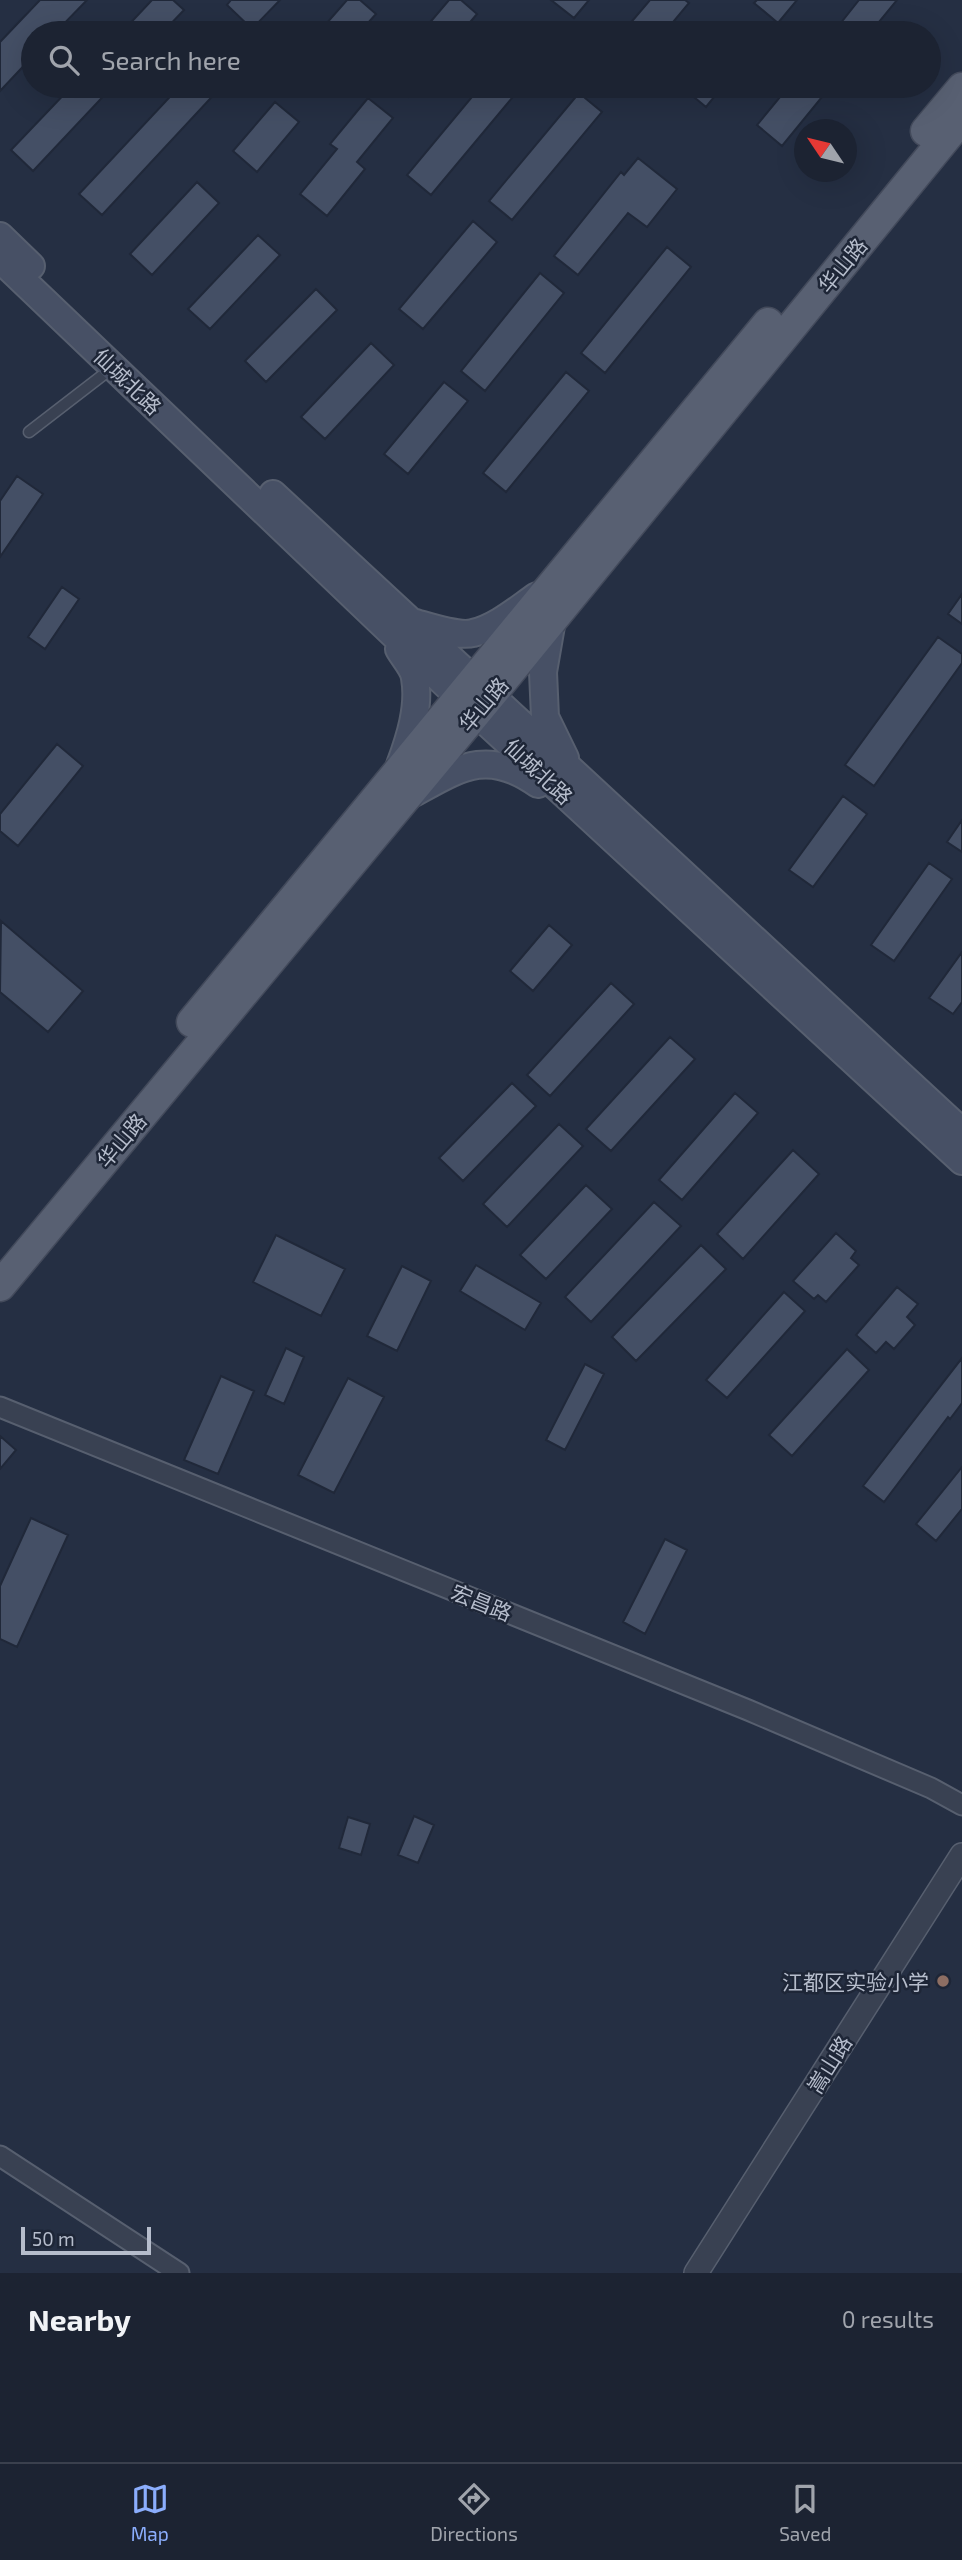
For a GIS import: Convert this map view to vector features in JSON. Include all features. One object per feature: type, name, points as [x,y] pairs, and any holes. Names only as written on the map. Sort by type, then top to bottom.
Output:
[{"type":"main road","points":[[0,1255],[474,697],[550,587],[952,129],[962,88]]},
{"type":"main road","name":"华山路","points":[[474,697],[552,620],[952,129]]},
{"type":"main road","name":"仙城北路","points":[[0,236],[474,697],[595,824],[962,1161]]},
{"type":"main road","name":"仙城北路","points":[[0,259],[113,367],[397,624]]},
{"type":"main road","points":[[401,785],[415,709],[415,676],[397,624],[472,634],[504,618],[550,587]]},
{"type":"main road","points":[[552,620],[543,672],[545,717],[572,772]]},
{"type":"main road","name":"仙城北路","points":[[474,697],[572,772],[962,1132]]},
{"type":"main road","points":[[401,785],[491,763],[520,771],[595,824]]},
{"type":"main road","name":"华山路","points":[[0,1286],[401,785]]},
{"type":"street","name":"宏昌路","points":[[0,1407],[748,1710],[931,1788],[962,1805]]},
{"type":"street","name":"嵩山路","points":[[696,2273],[962,1855]]},
{"type":"street","points":[[0,2156],[178,2273]]},
{"type":"lane","points":[[29,432],[113,367]]},
{"type":"building","points":[[40,0],[87,0],[67,21],[21,21],[21,69],[0,91],[0,42]]},
{"type":"building","points":[[152,0],[173,0],[184,10],[173,21],[132,21]]},
{"type":"building","points":[[231,0],[280,0],[260,21],[244,21],[227,5]]},
{"type":"building","points":[[347,0],[360,0],[376,14],[370,21],[329,21]]},
{"type":"building","points":[[449,0],[461,0],[477,14],[471,21],[431,21]]},
{"type":"building","points":[[551,0],[589,0],[574,18]]},
{"type":"building","points":[[650,0],[685,0],[689,3],[674,21],[632,21]]},
{"type":"building","points":[[757,0],[797,0],[780,21],[776,21],[754,3]]},
{"type":"building","points":[[859,0],[897,0],[880,21],[842,21]]},
{"type":"building","points":[[61,98],[102,98],[33,171],[11,150]]},
{"type":"building","points":[[169,98],[211,98],[102,215],[79,194]]},
{"type":"building","points":[[368,98],[393,118],[357,162],[365,169],[327,216],[300,194],[337,149],[330,144]]},
{"type":"building","points":[[471,98],[512,98],[431,195],[407,175]]},
{"type":"building","points":[[575,98],[585,98],[602,112],[512,220],[489,201]]},
{"type":"building","points":[[695,98],[713,98],[706,107]]},
{"type":"building","points":[[779,98],[821,98],[804,119],[794,119],[794,131],[782,146],[757,125]]},
{"type":"building","points":[[275,102],[299,122],[257,172],[233,151]]},
{"type":"building","points":[[638,158],[677,189],[647,227],[628,213],[578,275],[554,256],[621,172],[624,175]]},
{"type":"building","points":[[197,182],[219,203],[152,275],[130,254]]},
{"type":"building","points":[[473,221],[497,242],[423,329],[399,309]]},
{"type":"building","points":[[258,235],[280,255],[210,329],[188,309]]},
{"type":"building","points":[[667,247],[691,267],[605,373],[581,353]]},
{"type":"building","points":[[540,273],[564,293],[485,391],[461,371]]},
{"type":"building","points":[[316,289],[337,310],[266,382],[245,361]]},
{"type":"building","points":[[371,343],[394,365],[325,439],[301,417]]},
{"type":"building","points":[[566,372],[589,391],[506,492],[483,473]]},
{"type":"building","points":[[444,382],[468,401],[408,474],[384,454]]},
{"type":"building","points":[[17,476],[43,494],[0,557],[0,501]]},
{"type":"building","points":[[62,587],[79,599],[45,649],[28,637]]},
{"type":"building","points":[[962,594],[962,624],[948,614]]},
{"type":"building","points":[[938,637],[962,654],[962,663],[874,786],[845,765]]},
{"type":"building","points":[[57,744],[83,766],[18,846],[0,831],[0,814]]},
{"type":"building","points":[[843,796],[867,814],[813,887],[789,870]]},
{"type":"building","points":[[962,820],[962,852],[947,842]]},
{"type":"building","points":[[929,863],[952,879],[894,961],[871,945]]},
{"type":"building","points":[[1,921],[83,991],[48,1032],[0,992]]},
{"type":"building","points":[[549,925],[572,945],[533,991],[510,971]]},
{"type":"building","points":[[962,952],[962,1002],[953,1014],[929,998]]},
{"type":"building","points":[[611,983],[634,1004],[550,1096],[527,1075]]},
{"type":"building","points":[[670,1037],[695,1059],[611,1151],[586,1129]]},
{"type":"building","points":[[512,1083],[536,1106],[463,1181],[439,1158]]},
{"type":"building","points":[[735,1093],[758,1113],[682,1200],[659,1180]]},
{"type":"building","points":[[559,1124],[583,1146],[507,1227],[483,1204]]},
{"type":"building","points":[[793,1150],[819,1174],[743,1259],[717,1234]]},
{"type":"building","points":[[586,1185],[612,1209],[546,1279],[520,1255]]},
{"type":"building","points":[[654,1202],[681,1226],[591,1322],[565,1297]]},
{"type":"building","points":[[836,1233],[856,1251],[851,1258],[859,1265],[826,1302],[818,1295],[814,1299],[793,1281]]},
{"type":"building","points":[[276,1235],[345,1269],[321,1316],[253,1282]]},
{"type":"building","points":[[701,1245],[726,1269],[636,1361],[612,1337]]},
{"type":"building","points":[[476,1265],[541,1303],[525,1330],[460,1291]]},
{"type":"building","points":[[402,1266],[431,1281],[397,1351],[367,1336]]},
{"type":"building","points":[[897,1287],[918,1304],[907,1317],[915,1325],[894,1349],[886,1342],[876,1353],[856,1335]]},
{"type":"building","points":[[784,1292],[805,1311],[727,1398],[706,1380]]},
{"type":"building","points":[[286,1348],[304,1357],[284,1404],[265,1395]]},
{"type":"building","points":[[847,1349],[869,1370],[792,1456],[769,1435]]},
{"type":"building","points":[[962,1358],[962,1403],[950,1419],[948,1417],[884,1502],[863,1486]]},
{"type":"building","points":[[585,1364],[604,1374],[565,1450],[546,1440]]},
{"type":"building","points":[[221,1376],[254,1391],[218,1474],[184,1460]]},
{"type":"building","points":[[348,1378],[384,1397],[334,1493],[298,1475]]},
{"type":"building","points":[[0,1436],[16,1450],[0,1469]]},
{"type":"building","points":[[962,1467],[962,1509],[936,1541],[916,1524]]},
{"type":"building","points":[[31,1518],[68,1535],[17,1647],[0,1639],[0,1586]]},
{"type":"building","points":[[665,1539],[687,1550],[645,1634],[623,1622]]},
{"type":"building","points":[[414,1816],[434,1825],[418,1863],[398,1855]]},
{"type":"building","points":[[348,1817],[370,1824],[361,1855],[339,1848]]},
{"type":"place","name":"江都区实验小学","points":[[943,1981]]}]
